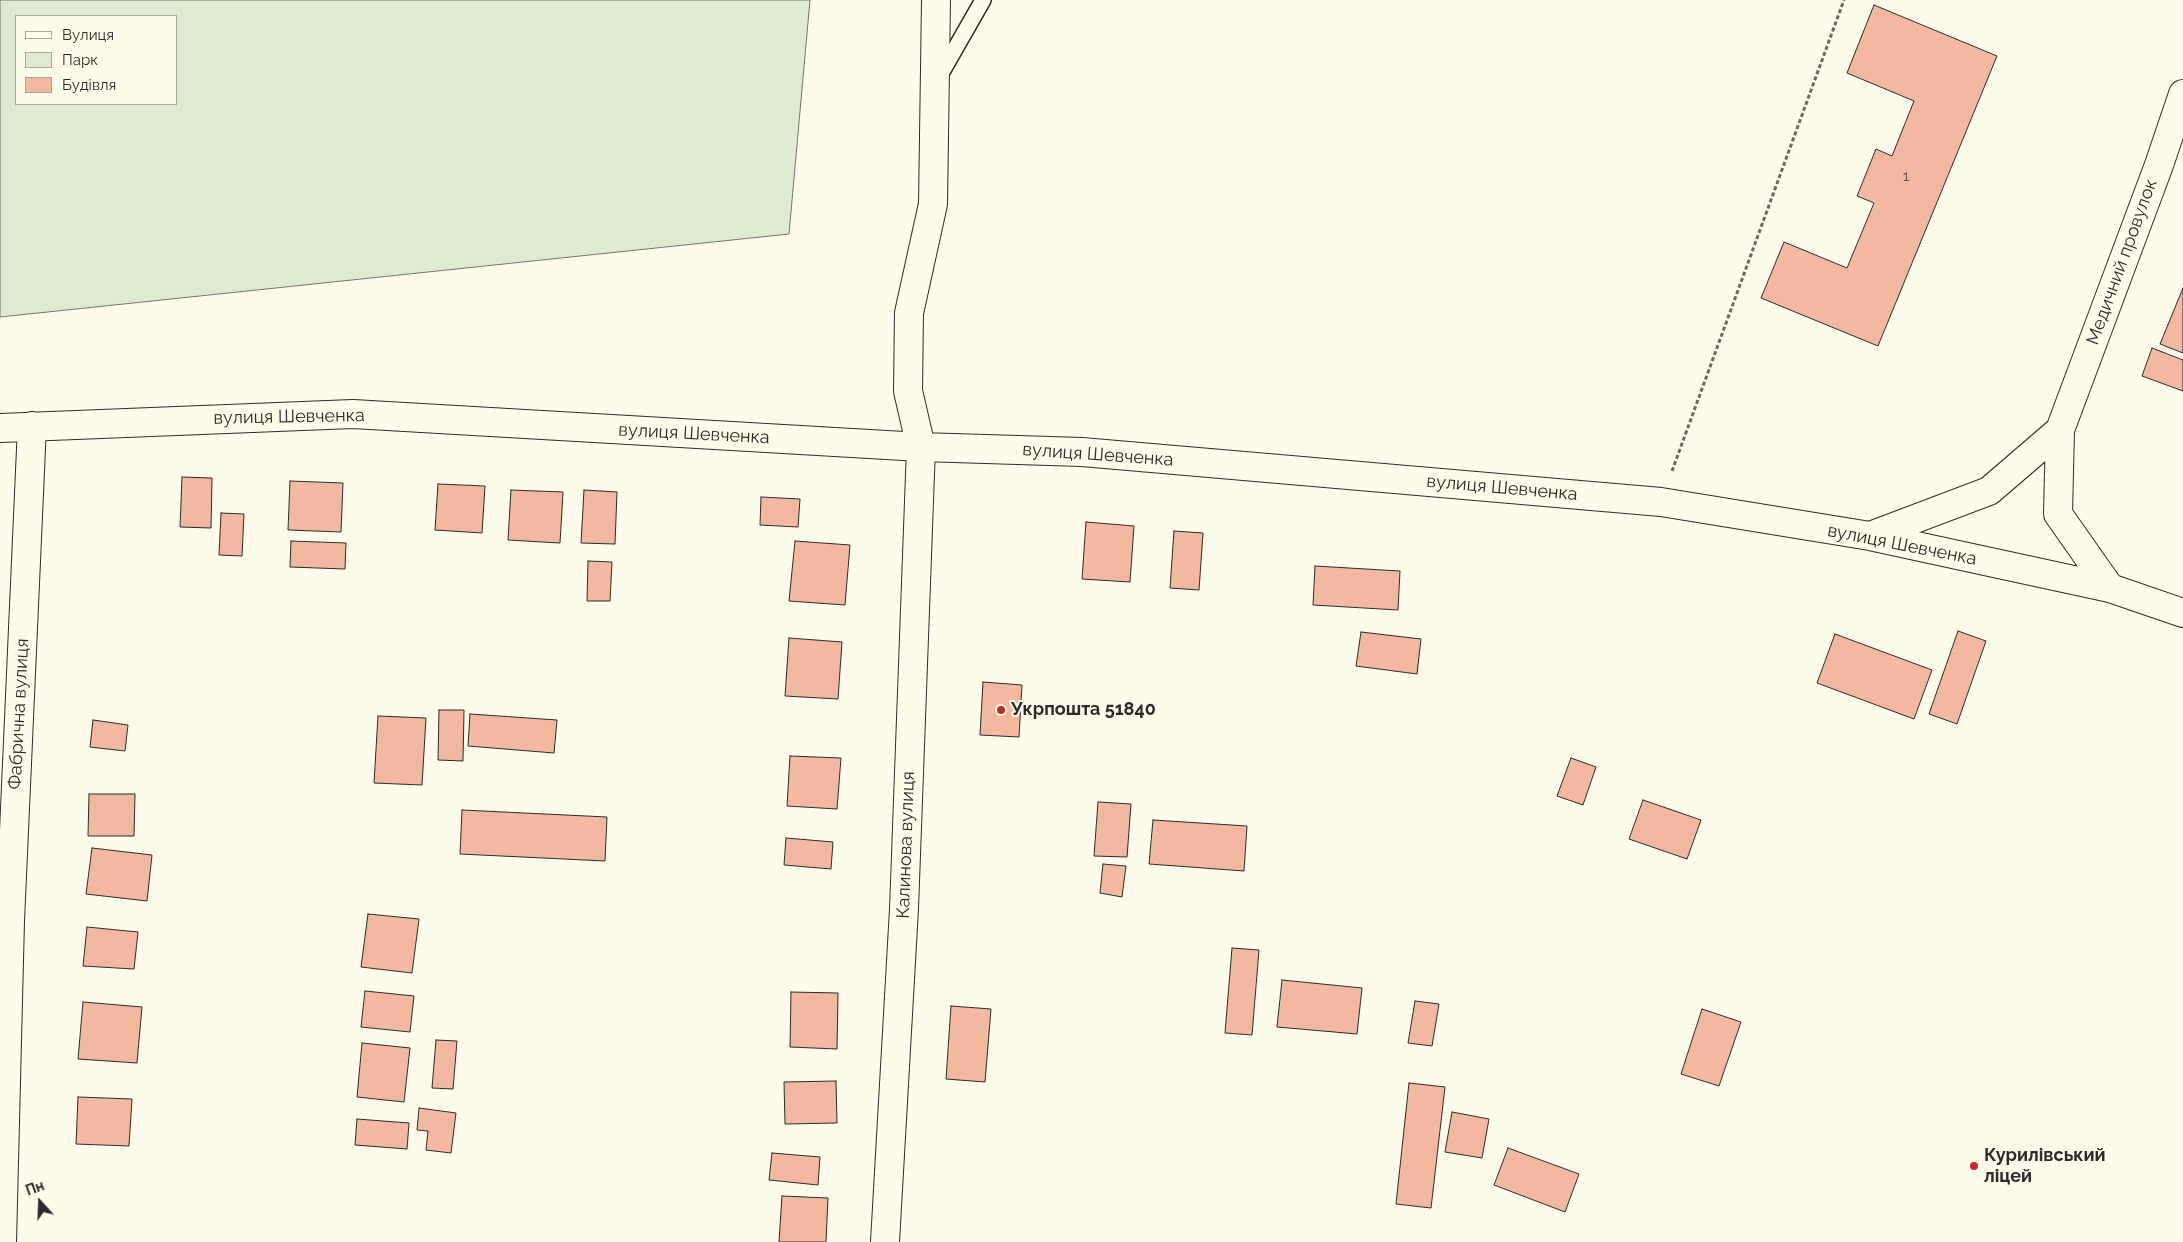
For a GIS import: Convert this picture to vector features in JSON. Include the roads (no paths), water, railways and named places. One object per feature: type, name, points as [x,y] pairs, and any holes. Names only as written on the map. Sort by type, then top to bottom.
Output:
[{"type":"street","name":"Калинова вулиця","points":[[885,1242],[904,909],[921,447],[908,391],[908,313],[933,204],[936,0]]},
{"type":"street","name":"Медичний провулок","points":[[2060,430],[2159,164],[2183,94]]},
{"type":"street","name":"вулиця Шевченка","points":[[0,428],[353,414],[921,447],[1082,452],[1661,502],[1870,536],[2110,588],[2183,614]]},
{"type":"street","name":"Фабрична вулиця","points":[[2,1242],[5,921],[32,426]]},
{"type":"street","points":[[1870,536],[1989,491],[2060,430]]},
{"type":"street","points":[[2060,430],[2058,514],[2110,588]]},
{"type":"lane","points":[[934,84],[983,0]]},
{"type":"place","name":"Укрпошта 51840","points":[[1001,710]]},
{"type":"place","name":"Курилівський ліцей","points":[[1974,1166]]}]
